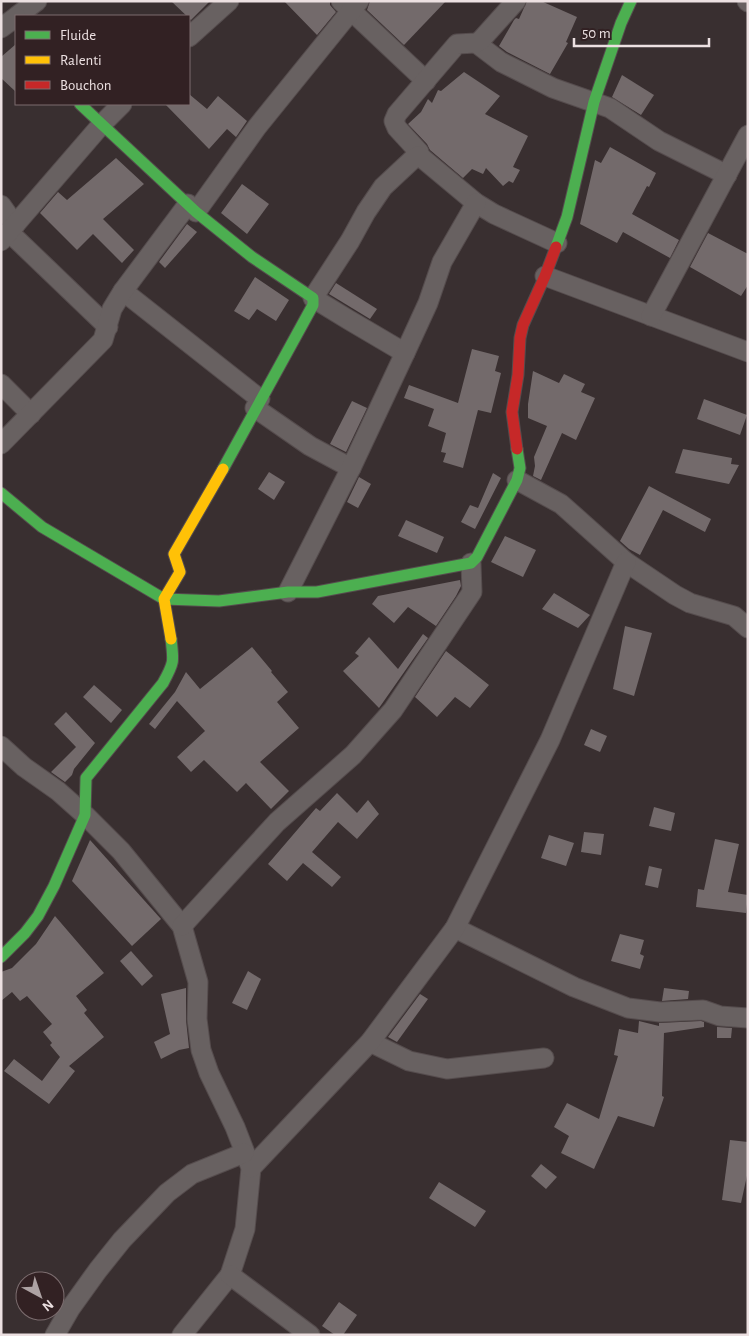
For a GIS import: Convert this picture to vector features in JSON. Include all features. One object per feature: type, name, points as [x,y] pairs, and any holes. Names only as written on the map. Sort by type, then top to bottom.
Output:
[{"type":"street","points":[[190,36],[229,1]]},
{"type":"street","points":[[418,156],[419,152],[396,128],[394,121],[397,114],[457,44],[476,43],[484,37],[516,1]]},
{"type":"street","points":[[1,492],[14,505],[42,526],[164,599],[219,601],[288,592],[317,592],[471,563],[478,557],[517,480],[520,468],[512,412],[518,375],[520,338],[529,309],[545,276],[567,217],[594,102],[621,22],[631,1]]},
{"type":"street","points":[[1,444],[103,340],[112,309],[123,291],[257,127],[350,4],[426,81]]},
{"type":"street","points":[[476,43],[501,62],[553,88],[610,108],[659,141],[726,174]]},
{"type":"street","points":[[81,105],[192,208],[252,257],[313,298],[405,353]]},
{"type":"street","points":[[8,233],[102,124],[121,105]]},
{"type":"street","points":[[651,316],[748,135]]},
{"type":"street","points":[[418,156],[476,203],[494,214],[557,242]]},
{"type":"street","points":[[1,957],[25,934],[38,916],[54,886],[85,815],[86,778],[163,683],[172,667],[174,658],[164,599],[180,572],[174,554],[202,507],[313,305],[313,298],[383,187],[418,156]]},
{"type":"street","points":[[288,592],[351,468],[405,353],[428,303],[442,262],[476,203]]},
{"type":"street","points":[[1,205],[8,233],[108,327]]},
{"type":"street","points":[[545,276],[748,352]]},
{"type":"street","points":[[123,291],[310,446],[351,468]]},
{"type":"street","points":[[1,384],[31,414]]},
{"type":"street","points":[[517,480],[561,504],[626,562],[675,595],[690,602],[734,616],[748,628]]},
{"type":"street","points":[[55,1335],[70,1309],[98,1270],[122,1240],[167,1193],[192,1174],[247,1160],[370,1042],[455,928],[550,740],[626,562]]},
{"type":"street","points":[[182,926],[277,822],[353,755],[393,710],[472,592],[471,563]]},
{"type":"street","points":[[1,746],[24,767],[58,791],[85,815],[120,851],[182,926],[198,982],[197,1019],[202,1050],[209,1072],[236,1127],[247,1160],[245,1228],[230,1275],[182,1335]]},
{"type":"street","points":[[455,928],[574,987],[628,1008],[660,1012],[703,1010],[720,1016],[748,1018]]},
{"type":"street","points":[[370,1042],[409,1061],[448,1069],[544,1058]]},
{"type":"street","points":[[230,1275],[310,1335]]},
{"type":"building","points":[[171,1],[210,1],[191,20],[190,15],[186,15]]},
{"type":"building","points":[[284,1],[330,1],[330,5],[336,12],[317,35]]},
{"type":"building","points":[[370,1],[446,1],[404,45],[367,10]]},
{"type":"building","points":[[527,1],[541,1],[577,17],[566,42],[568,43],[550,74],[499,46],[514,20],[516,18],[519,19]]},
{"type":"building","points":[[15,45],[15,91],[1,78],[1,57]]},
{"type":"building","points":[[464,72],[500,96],[485,114],[528,136],[513,167],[520,170],[513,183],[509,181],[503,186],[486,168],[483,174],[472,169],[463,178],[430,150],[427,144],[408,124],[421,112],[428,99],[432,103],[438,90],[441,91]]},
{"type":"building","points":[[622,75],[654,95],[641,115],[612,97]]},
{"type":"building","points":[[190,95],[207,109],[218,96],[247,121],[236,137],[227,129],[209,149],[166,105],[190,105]]},
{"type":"building","points":[[610,147],[656,173],[632,214],[679,240],[670,258],[623,232],[617,243],[580,224],[595,160],[601,163]]},
{"type":"building","points":[[116,158],[144,184],[103,219],[134,250],[122,263],[93,234],[77,250],[40,213],[58,192],[67,200]]},
{"type":"building","points":[[242,184],[269,204],[247,234],[221,213]]},
{"type":"building","points":[[187,224],[197,232],[165,268],[159,262]]},
{"type":"building","points":[[708,233],[748,254],[748,285],[741,296],[690,267]]},
{"type":"building","points":[[255,277],[289,300],[276,321],[257,309],[249,320],[234,311]]},
{"type":"building","points":[[336,283],[377,309],[370,319],[329,294]]},
{"type":"building","points":[[472,349],[499,356],[495,371],[501,373],[491,413],[478,410],[463,468],[443,462],[446,453],[441,452],[446,433],[428,426],[434,409],[404,398],[409,385],[458,403]]},
{"type":"building","points":[[533,371],[559,383],[564,374],[585,384],[581,392],[595,398],[576,440],[562,433],[541,480],[533,476],[534,457],[547,426],[528,418]]},
{"type":"building","points":[[704,399],[747,415],[740,435],[697,419]]},
{"type":"building","points":[[352,401],[367,408],[346,452],[330,444]]},
{"type":"building","points":[[683,449],[732,458],[731,464],[739,465],[729,484],[675,473]]},
{"type":"building","points":[[269,472],[285,482],[274,500],[258,489]]},
{"type":"building","points":[[493,473],[501,478],[475,529],[461,522],[470,505],[478,508]]},
{"type":"building","points":[[359,477],[371,484],[358,508],[347,502]]},
{"type":"building","points":[[649,486],[711,519],[705,532],[663,510],[640,555],[629,549],[620,541]]},
{"type":"building","points":[[406,520],[444,537],[437,553],[398,536]]},
{"type":"building","points":[[505,536],[536,550],[523,577],[491,562]]},
{"type":"building","points":[[460,580],[461,586],[456,596],[436,626],[408,607],[394,623],[372,604],[378,596]]},
{"type":"building","points":[[554,593],[590,615],[578,628],[542,609]]},
{"type":"building","points":[[625,626],[652,633],[634,696],[613,689]]},
{"type":"building","points":[[423,634],[428,638],[379,708],[343,671],[359,656],[355,653],[369,637],[398,669]]},
{"type":"building","points":[[252,647],[288,692],[277,702],[299,728],[260,762],[289,791],[271,809],[246,783],[237,792],[204,760],[191,772],[177,757],[205,731],[177,701],[155,729],[149,724],[175,692],[186,672],[200,689]]},
{"type":"building","points":[[446,651],[489,685],[470,708],[455,697],[437,717],[415,697]]},
{"type":"building","points":[[94,685],[122,710],[111,723],[83,697]]},
{"type":"building","points":[[66,712],[95,743],[65,782],[51,772],[76,747],[54,724]]},
{"type":"building","points":[[591,729],[607,736],[600,752],[584,745]]},
{"type":"building","points":[[337,793],[357,813],[368,800],[379,814],[357,839],[338,822],[312,852],[341,877],[332,887],[303,863],[287,881],[268,864],[316,808],[320,811]]},
{"type":"building","points":[[654,807],[675,813],[671,831],[649,826]]},
{"type":"building","points":[[584,832],[604,834],[601,855],[581,852]]},
{"type":"building","points":[[549,835],[574,843],[566,866],[541,858]]},
{"type":"building","points":[[715,839],[739,844],[728,892],[748,895],[746,913],[696,907],[698,889],[704,890]]},
{"type":"building","points":[[90,840],[161,919],[132,946],[72,881]]},
{"type":"building","points":[[649,866],[662,869],[658,888],[645,885]]},
{"type":"building","points":[[55,916],[104,973],[76,996],[87,1010],[84,1013],[104,1037],[69,1066],[75,1071],[49,1104],[4,1071],[14,1059],[42,1081],[60,1057],[50,1045],[52,1043],[43,1032],[52,1024],[27,996],[20,1001],[12,992],[1,1001],[1,972],[12,968],[36,944]]},
{"type":"building","points":[[620,934],[644,940],[640,954],[644,956],[640,969],[611,961]]},
{"type":"building","points":[[131,951],[153,976],[142,986],[120,961]]},
{"type":"building","points":[[248,971],[261,979],[247,1010],[232,1003]]},
{"type":"building","points":[[186,988],[186,1020],[189,1048],[179,1050],[161,1059],[154,1042],[170,1034],[161,994]]},
{"type":"building","points":[[664,988],[689,991],[688,999],[662,1001]]},
{"type":"building","points":[[420,994],[428,999],[397,1042],[388,1037]]},
{"type":"building","points":[[639,1021],[659,1026],[659,1023],[701,1021],[704,1022],[704,1027],[664,1033],[662,1096],[664,1097],[654,1127],[618,1116],[594,1169],[561,1153],[569,1136],[554,1127],[567,1103],[599,1119],[618,1056],[614,1055],[619,1029],[638,1033]]},
{"type":"building","points":[[717,1027],[732,1028],[731,1038],[717,1038]]},
{"type":"building","points":[[730,1140],[748,1142],[748,1171],[741,1203],[722,1200]]},
{"type":"building","points":[[541,1164],[557,1177],[546,1189],[531,1176]]},
{"type":"building","points":[[439,1182],[486,1211],[475,1227],[429,1198]]},
{"type":"building","points":[[339,1302],[357,1315],[343,1335],[335,1335],[322,1326]]},
{"type":"traffic: fast","points":[[556,247],[567,217],[594,102],[621,23],[631,1]]},
{"type":"traffic: fast","points":[[81,105],[196,212],[252,257],[313,298],[313,305],[223,469]]},
{"type":"traffic: fast","points":[[1,493],[42,527],[164,599],[219,601],[288,592],[317,592],[471,563],[477,557],[517,480],[520,468],[517,449]]},
{"type":"traffic: fast","points":[[1,957],[25,933],[38,916],[54,886],[85,815],[86,778],[167,676],[173,653],[171,639]]},
{"type":"traffic: slow","points":[[171,639],[164,599],[180,572],[174,554],[223,469]]},
{"type":"traffic: jam","points":[[517,449],[512,412],[518,375],[520,338],[523,325],[556,247]]}]
